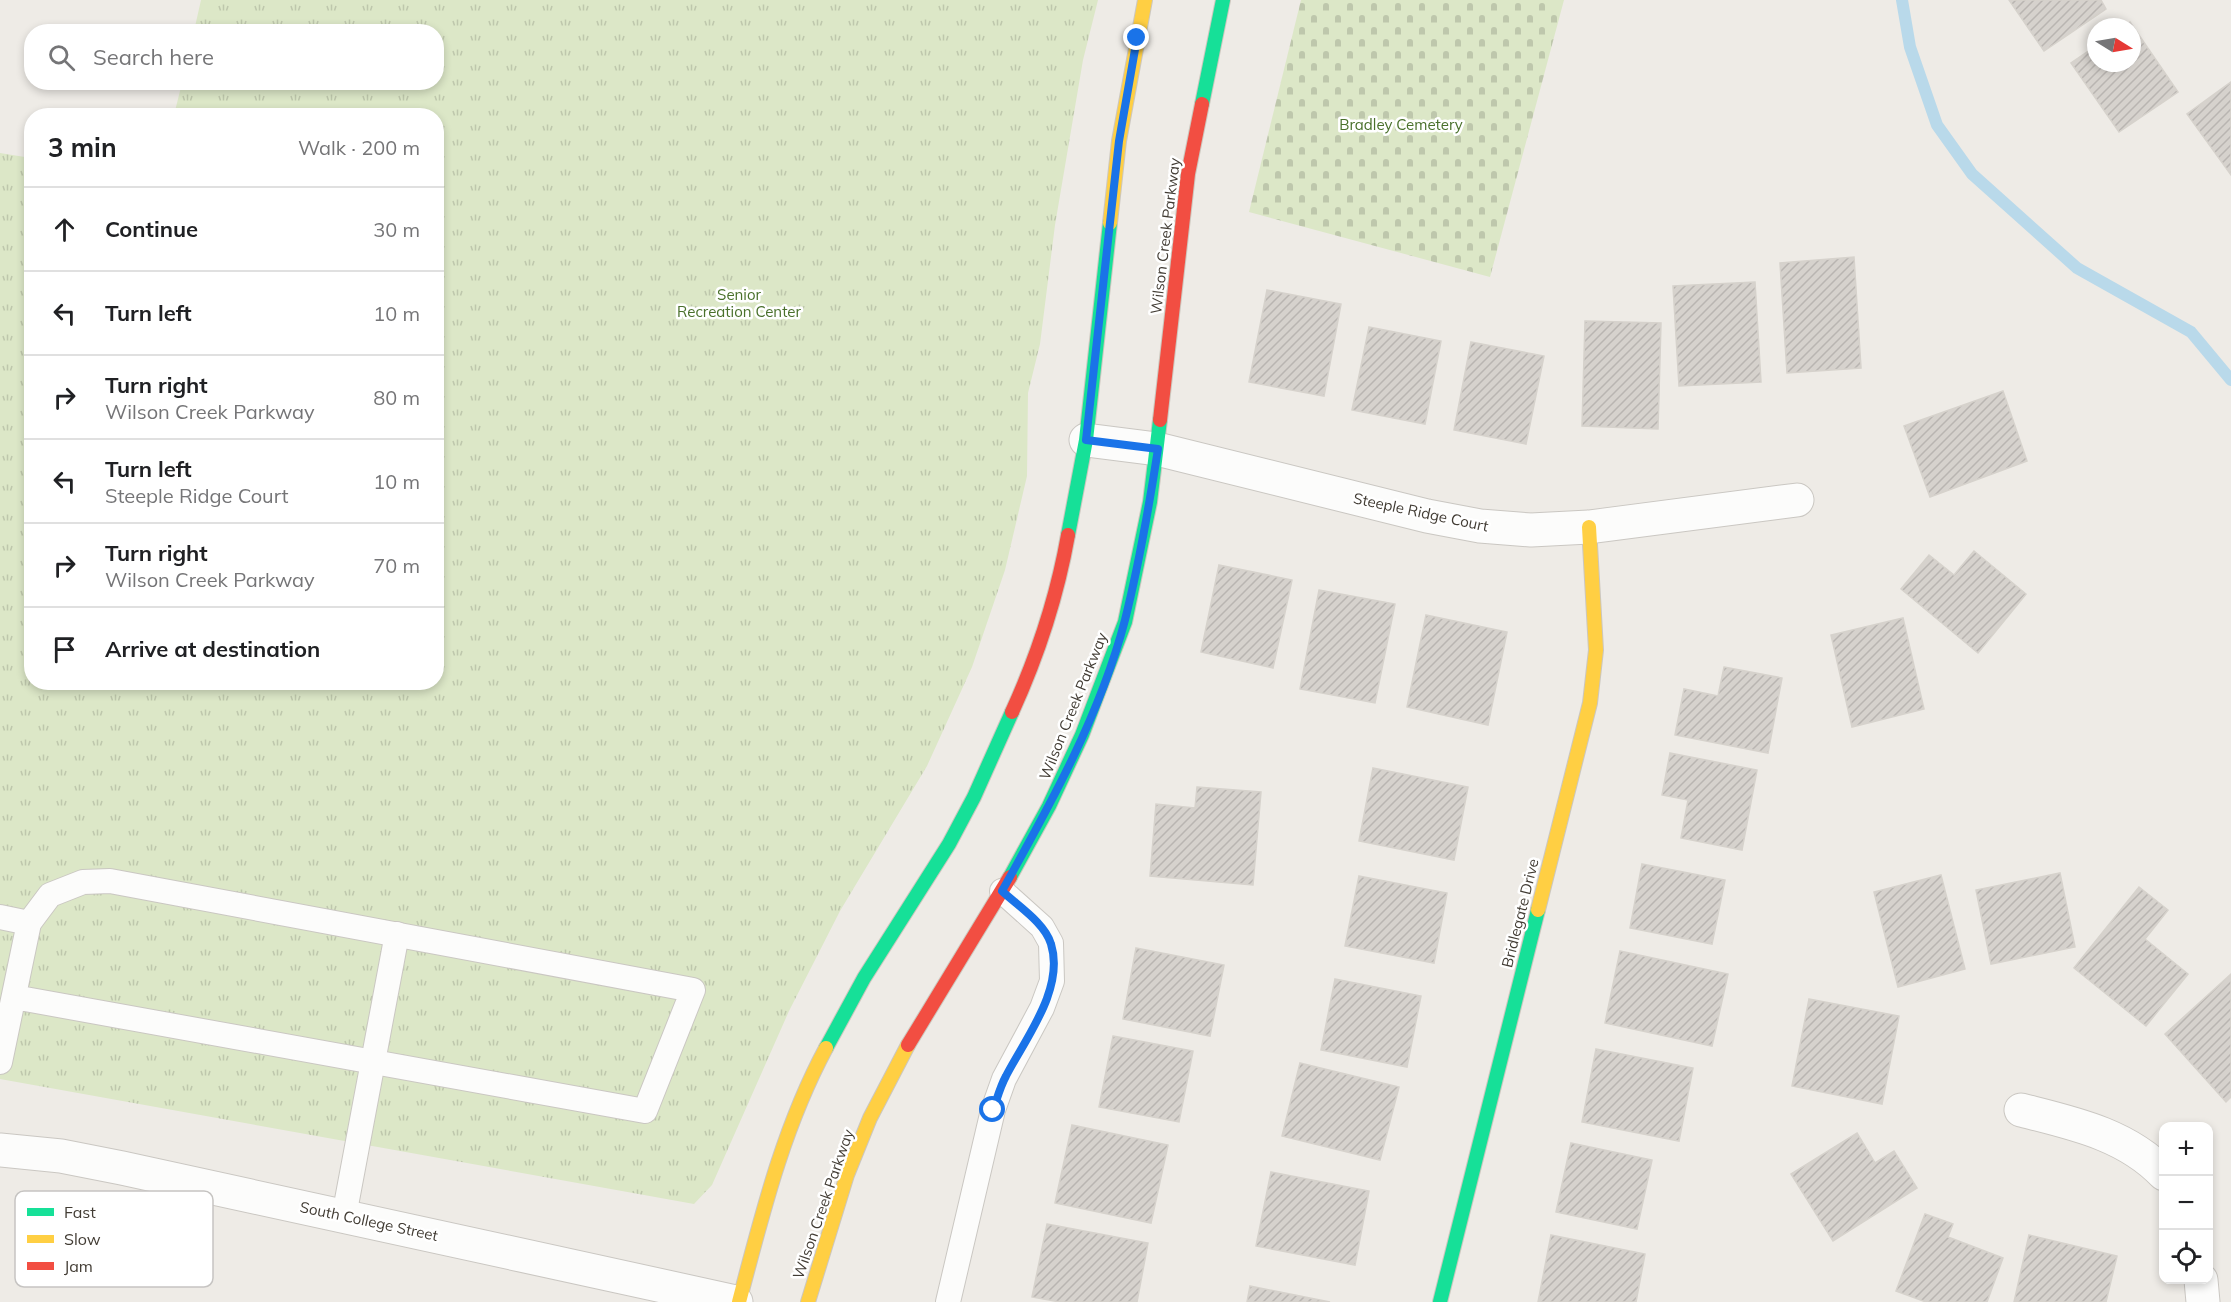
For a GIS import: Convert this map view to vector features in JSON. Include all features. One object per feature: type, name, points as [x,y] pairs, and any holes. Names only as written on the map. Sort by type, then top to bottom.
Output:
[{"type":"main road","points":[[737,1302],[776,1165],[811,1076],[864,978],[949,844],[974,797],[1030,672],[1050,615],[1065,558],[1086,440],[1119,141],[1145,0]]},
{"type":"main road","name":"Wilson Creek Parkway","points":[[808,1302],[847,1175],[870,1118],[919,1023],[1002,891],[1049,806],[1083,735],[1125,622],[1158,449],[1188,174],[1223,0]]},
{"type":"main road","name":"Bridlegate Drive","points":[[1440,1302],[1590,703],[1596,650],[1590,527]]},
{"type":"street","name":"Steeple Ridge Court","points":[[1086,440],[1158,449],[1426,516],[1480,526],[1531,530],[1590,527],[1797,500]]},
{"type":"street","points":[[2021,1110],[2098,1130],[2151,1161],[2159,1170]]},
{"type":"street","name":"South College Street","points":[[0,1150],[62,1156],[737,1302]]},
{"type":"street","points":[[2201,1284],[2203,1302]]},
{"type":"lane","points":[[0,1062],[29,923],[50,895],[83,882],[110,881],[693,990],[645,1111],[14,998]]},
{"type":"lane","points":[[948,1302],[993,1110],[1004,1079],[1042,1008],[1052,981],[1051,944],[1042,927],[1002,891]]},
{"type":"lane","points":[[0,918],[29,923]]},
{"type":"lane","points":[[345,1216],[397,934]]},
{"type":"green space","name":"Senior Recreation Center","points":[[201,0],[1098,0],[1083,60],[1055,225],[1040,344],[1028,393],[1027,476],[1005,570],[972,667],[927,766],[840,911],[789,1011],[712,1185],[694,1204],[0,1079],[0,153],[24,157],[24,690],[444,690],[444,108],[176,108],[180,90],[444,90],[444,24],[196,24]]},
{"type":"green space","name":"Bradley Cemetery","points":[[1301,0],[1564,0],[1490,277],[1249,212]]},
{"type":"building","points":[[2009,0],[2101,0],[2106,9],[2093,18],[2087,18],[2087,22],[2044,51]]},
{"type":"building","points":[[2141,38],[2178,92],[2119,132],[2071,63],[2087,52],[2087,72],[2141,72]]},
{"type":"building","points":[[2231,82],[2231,175],[2187,114]]},
{"type":"building","points":[[1854,257],[1861,368],[1787,373],[1780,263]]},
{"type":"building","points":[[1755,282],[1761,382],[1679,386],[1673,286]]},
{"type":"building","points":[[1267,290],[1341,304],[1324,396],[1249,382]]},
{"type":"building","points":[[1585,321],[1661,323],[1658,429],[1582,426]]},
{"type":"building","points":[[1369,327],[1441,341],[1425,424],[1352,410]]},
{"type":"building","points":[[1471,342],[1544,356],[1526,444],[1454,430]]},
{"type":"building","points":[[2003,391],[2027,461],[1930,497],[1904,426]]},
{"type":"building","points":[[1974,551],[2026,594],[1978,653],[1901,589],[1929,555],[1954,575]]},
{"type":"building","points":[[1219,565],[1292,580],[1273,668],[1201,652]]},
{"type":"building","points":[[1319,590],[1395,604],[1375,703],[1300,689]]},
{"type":"building","points":[[1426,615],[1507,632],[1488,725],[1407,707]]},
{"type":"building","points":[[1903,618],[1924,709],[1852,727],[1831,635]]},
{"type":"building","points":[[1724,667],[1782,678],[1768,753],[1675,735],[1684,689],[1718,696]]},
{"type":"building","points":[[1670,753],[1757,770],[1742,850],[1681,838],[1688,800],[1662,795]]},
{"type":"building","points":[[1373,768],[1468,787],[1454,860],[1359,841]]},
{"type":"building","points":[[1197,787],[1261,792],[1253,885],[1150,876],[1156,804],[1195,808]]},
{"type":"building","points":[[1642,864],[1725,880],[1712,944],[1630,928]]},
{"type":"building","points":[[2060,873],[2075,947],[1991,964],[1976,890]]},
{"type":"building","points":[[1941,875],[1965,969],[1898,987],[1874,892]]},
{"type":"building","points":[[1359,876],[1447,893],[1434,963],[1345,946]]},
{"type":"building","points":[[2139,887],[2168,910],[2145,939],[2188,974],[2146,1026],[2074,968]]},
{"type":"building","points":[[1136,948],[1224,965],[1210,1036],[1123,1019]]},
{"type":"building","points":[[1620,951],[1728,974],[1712,1046],[1605,1023]]},
{"type":"building","points":[[2231,974],[2231,1097],[2226,1102],[2165,1034]]},
{"type":"building","points":[[1335,979],[1421,996],[1407,1067],[1321,1050]]},
{"type":"building","points":[[1809,999],[1899,1016],[1882,1104],[1792,1086]]},
{"type":"building","points":[[1113,1036],[1193,1051],[1179,1122],[1099,1107]]},
{"type":"building","points":[[1596,1049],[1693,1068],[1679,1141],[1582,1122]]},
{"type":"building","points":[[1300,1063],[1399,1087],[1380,1160],[1282,1136]]},
{"type":"building","points":[[1072,1125],[1168,1145],[1151,1223],[1055,1203]]},
{"type":"building","points":[[1857,1133],[1875,1163],[1894,1151],[1917,1188],[1833,1241],[1791,1174]]},
{"type":"building","points":[[1571,1143],[1652,1160],[1637,1229],[1556,1212]]},
{"type":"building","points":[[1271,1172],[1369,1191],[1355,1265],[1256,1246]]},
{"type":"building","points":[[1925,1214],[1953,1224],[1948,1237],[2003,1258],[1987,1302],[1926,1302],[1896,1291]]},
{"type":"building","points":[[1047,1224],[1148,1243],[1137,1302],[1060,1302],[1032,1297]]},
{"type":"building","points":[[1551,1235],[1645,1254],[1636,1302],[1538,1302]]},
{"type":"building","points":[[2029,1235],[2117,1256],[2106,1302],[2014,1302]]},
{"type":"building","points":[[1250,1286],[1330,1302],[1247,1302]]},
{"type":"waterway","points":[[1902,0],[1910,47],[1937,125],[1972,174],[2077,268],[2191,332],[2231,380]]},
{"type":"traffic: fast","points":[[1202,104],[1223,0]]},
{"type":"traffic: fast","points":[[1068,535],[1086,440],[1110,223]]},
{"type":"traffic: fast","points":[[1010,877],[1049,806],[1082,735],[1125,622],[1150,502],[1160,420]]},
{"type":"traffic: fast","points":[[826,1048],[864,978],[949,844],[974,797],[1012,712]]},
{"type":"traffic: fast","points":[[1440,1302],[1538,910]]},
{"type":"traffic: slow","points":[[1110,223],[1119,141],[1145,0]]},
{"type":"traffic: slow","points":[[1538,910],[1590,703],[1596,650],[1589,527]]},
{"type":"traffic: slow","points":[[808,1302],[847,1175],[870,1118],[908,1045]]},
{"type":"traffic: slow","points":[[739,1302],[775,1172],[798,1109],[826,1048]]},
{"type":"traffic: jam","points":[[1160,420],[1188,174],[1202,104]]},
{"type":"traffic: jam","points":[[1012,712],[1046,625],[1068,535]]},
{"type":"traffic: jam","points":[[908,1045],[1010,877]]},
{"type":"route","points":[[993,1110],[1004,1079],[1042,1008],[1052,981],[1054,960],[1051,944],[1042,927],[1002,891],[1049,806],[1083,735],[1125,622],[1150,502],[1158,449],[1086,440],[1119,141],[1137,38]]}]
